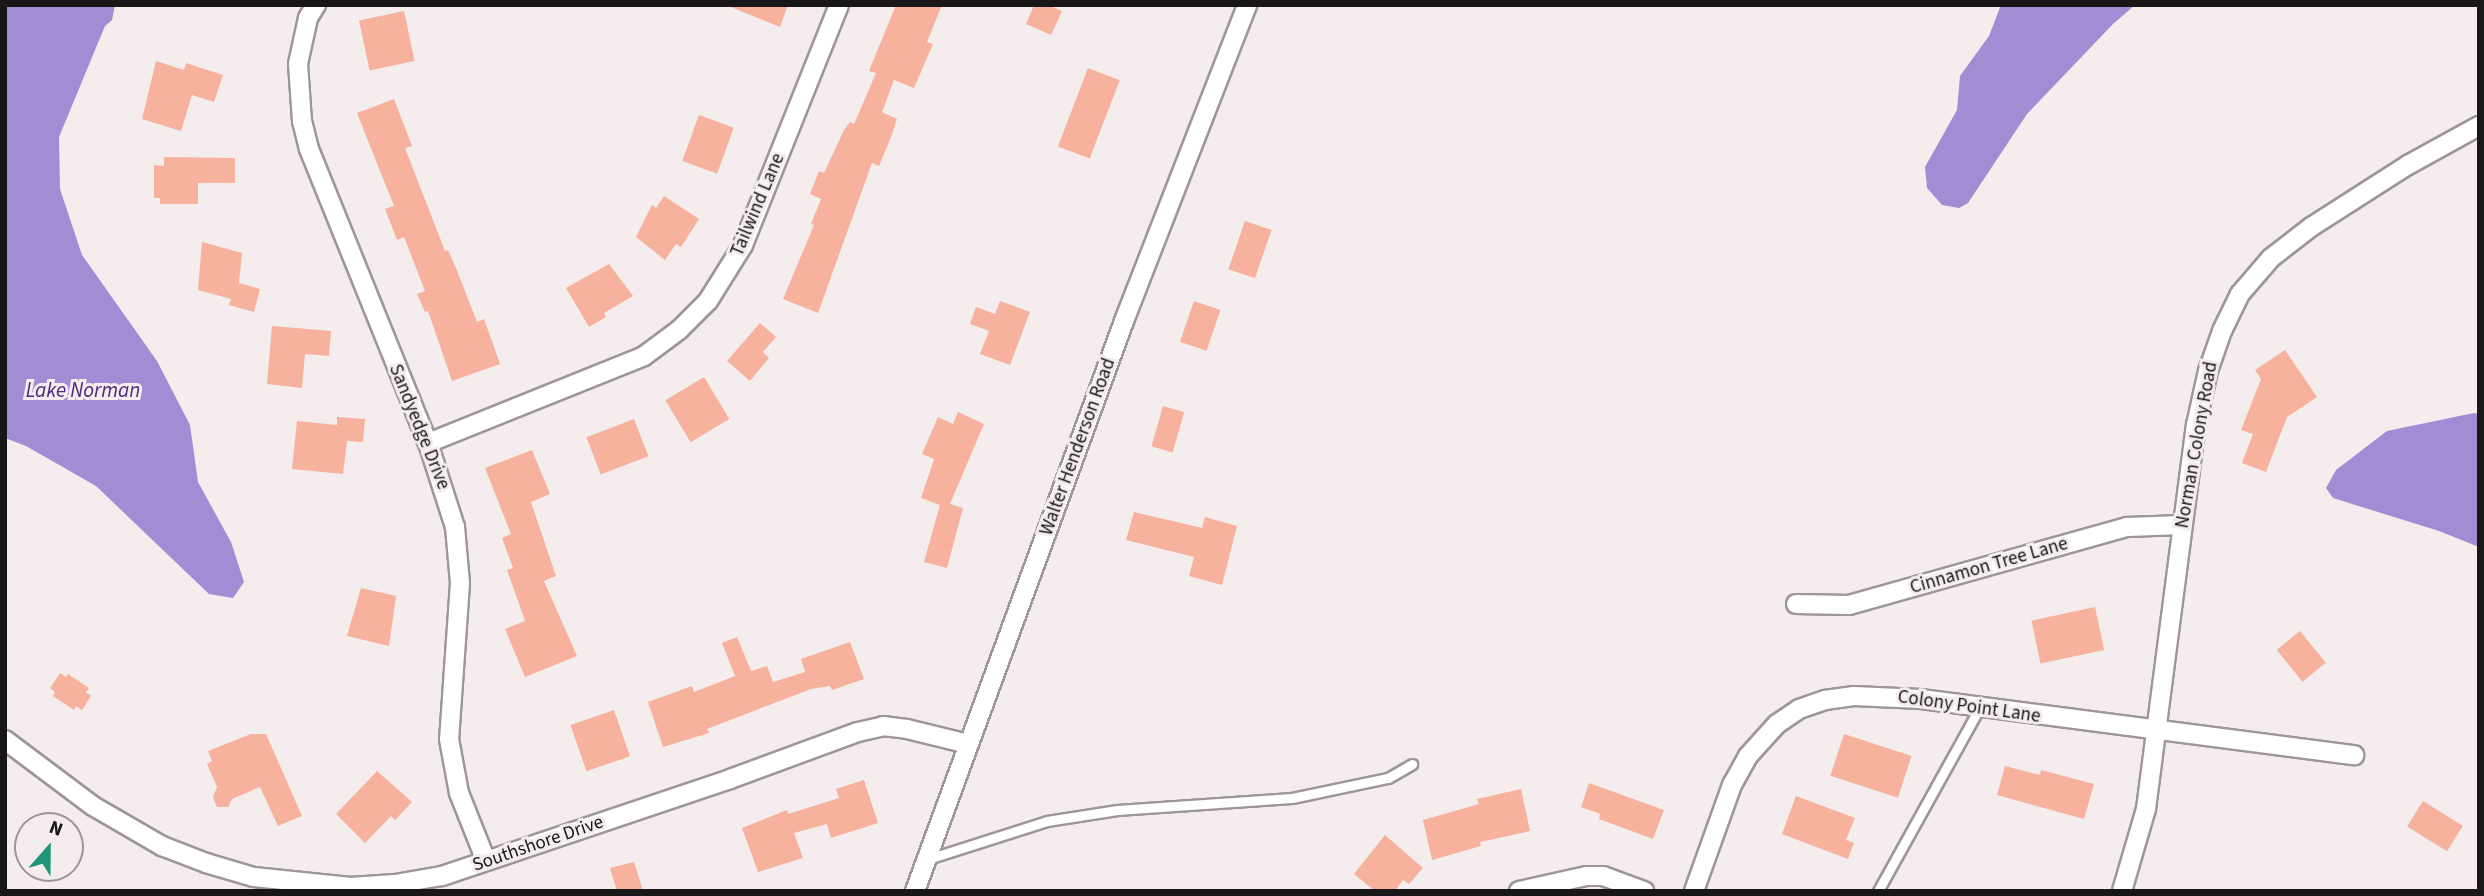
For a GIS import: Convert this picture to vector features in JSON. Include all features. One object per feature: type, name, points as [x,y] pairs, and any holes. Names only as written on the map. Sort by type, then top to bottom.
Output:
[{"type":"street","name":"Sandyedge Drive","points":[[316,5],[308,18],[298,64],[298,92],[306,140],[391,358],[428,443],[448,500],[459,552],[448,710],[450,751],[460,793],[486,861]]},
{"type":"street","name":"Tailwind Lane","points":[[428,443],[644,356],[679,330],[708,301],[743,245],[839,5]]},
{"type":"street","name":"Walter Henderson Road","points":[[915,891],[1124,321],[1247,5]]},
{"type":"street","name":"Norman Colony Road","points":[[2122,891],[2146,809],[2182,525],[2208,371],[2221,331],[2255,274],[2311,227],[2408,165],[2479,126]]},
{"type":"street","name":"Cinnamon Tree Lane","points":[[1796,604],[1849,605],[2127,527],[2182,525]]},
{"type":"street","name":"Colony Point Lane","points":[[1694,891],[1732,785],[1748,755],[1777,724],[1800,709],[1854,696],[1921,699],[1979,709],[2354,755]]},
{"type":"street","name":"Southshore Drive","points":[[5,740],[128,828],[206,863],[254,877],[350,887],[395,884],[442,876],[858,732],[883,726],[968,744]]},
{"type":"street","points":[[1519,891],[1586,876],[1603,876],[1644,891]]},
{"type":"lane","points":[[1878,891],[1979,709]]},
{"type":"lane","points":[[926,860],[1047,821],[1117,810],[1292,798],[1388,778],[1412,764]]},
{"type":"water","name":"Lake Norman","points":[[5,5],[115,5],[112,20],[105,26],[59,137],[60,189],[82,255],[157,361],[190,425],[198,482],[231,542],[244,582],[233,598],[209,594],[96,486],[26,446],[5,438]]},
{"type":"water","points":[[2001,5],[2135,5],[2113,24],[2027,114],[1968,203],[1959,208],[1942,205],[1927,188],[1925,167],[1957,110],[1960,76],[1989,36]]},
{"type":"water","points":[[2479,414],[2479,547],[2439,531],[2333,498],[2326,488],[2336,470],[2387,431]]},
{"type":"building","points":[[726,5],[788,5],[780,27]]},
{"type":"building","points":[[896,5],[942,5],[927,42],[933,44],[914,88],[894,80],[882,112],[897,119],[879,166],[872,163],[818,313],[783,299],[814,225],[811,224],[821,199],[810,194],[819,171],[824,173],[844,130],[850,122],[854,124],[876,73],[869,71]]},
{"type":"building","points":[[1034,5],[1048,5],[1062,11],[1051,35],[1026,24]]},
{"type":"building","points":[[404,11],[415,61],[370,70],[359,21]]},
{"type":"building","points":[[156,61],[184,70],[186,63],[223,75],[214,102],[192,95],[181,131],[142,119]]},
{"type":"building","points":[[1088,68],[1120,80],[1090,159],[1058,146]]},
{"type":"building","points":[[394,99],[412,146],[405,148],[445,251],[448,250],[477,322],[484,319],[500,364],[452,381],[428,311],[425,312],[417,294],[425,291],[404,237],[397,240],[385,209],[394,206],[357,113]]},
{"type":"building","points":[[699,115],[734,128],[717,174],[682,161]]},
{"type":"building","points":[[164,157],[235,158],[235,183],[198,183],[198,204],[160,204],[160,198],[154,198],[154,165],[164,166]]},
{"type":"building","points":[[664,196],[699,219],[681,247],[676,244],[665,260],[636,237],[652,205],[656,208]]},
{"type":"building","points":[[1245,221],[1271,230],[1255,278],[1228,269]]},
{"type":"building","points":[[202,242],[242,253],[239,283],[260,289],[254,312],[229,305],[231,299],[198,290]]},
{"type":"building","points":[[609,264],[633,296],[604,313],[606,317],[589,327],[566,288]]},
{"type":"building","points":[[1000,301],[1030,312],[1010,365],[980,354],[989,331],[970,324],[976,307],[995,314]]},
{"type":"building","points":[[1194,301],[1220,310],[1206,351],[1180,342]]},
{"type":"building","points":[[760,323],[776,337],[763,352],[769,358],[750,381],[727,361]]},
{"type":"building","points":[[272,326],[331,331],[329,356],[305,354],[302,388],[267,384]]},
{"type":"building","points":[[2285,350],[2317,397],[2287,417],[2266,472],[2242,463],[2253,434],[2241,430],[2261,379],[2255,370]]},
{"type":"building","points":[[704,377],[729,419],[691,442],[665,400]]},
{"type":"building","points":[[1163,406],[1184,412],[1173,452],[1151,446]]},
{"type":"building","points":[[958,412],[984,424],[950,504],[963,508],[947,568],[924,562],[940,505],[921,498],[934,459],[922,454],[938,417],[953,424]]},
{"type":"building","points":[[337,417],[365,419],[363,442],[347,441],[343,474],[292,469],[297,421],[337,425]]},
{"type":"building","points":[[634,419],[648,456],[601,475],[586,437]]},
{"type":"building","points":[[532,450],[550,494],[531,502],[556,576],[544,581],[577,656],[525,677],[505,629],[525,621],[507,570],[513,568],[502,538],[511,534],[485,468]]},
{"type":"building","points":[[1134,512],[1202,528],[1205,517],[1237,526],[1222,585],[1189,576],[1194,557],[1126,540]]},
{"type":"building","points":[[361,588],[396,596],[389,646],[347,636]]},
{"type":"building","points":[[2095,607],[2104,650],[2041,664],[2031,621]]},
{"type":"building","points":[[2300,631],[2326,663],[2302,682],[2277,650]]},
{"type":"building","points":[[737,637],[751,671],[767,666],[773,682],[805,672],[801,659],[850,642],[864,679],[832,690],[830,686],[811,689],[707,729],[709,733],[663,747],[648,702],[692,686],[694,692],[735,676],[722,643]]},
{"type":"building","points":[[60,673],[66,677],[68,674],[89,688],[86,692],[91,696],[82,710],[76,706],[74,710],[53,696],[55,692],[50,688]]},
{"type":"building","points":[[614,710],[630,756],[586,771],[571,725]]},
{"type":"building","points":[[251,734],[266,734],[302,816],[278,826],[260,787],[232,799],[228,807],[217,807],[213,797],[217,787],[207,764],[212,761],[208,751]]},
{"type":"building","points":[[1844,734],[1912,756],[1898,798],[1830,776]]},
{"type":"building","points":[[2005,766],[2040,775],[2041,770],[2094,784],[2084,819],[1997,795]]},
{"type":"building","points":[[377,771],[412,802],[395,820],[391,816],[365,843],[336,814]]},
{"type":"building","points":[[864,780],[878,823],[831,838],[827,824],[794,833],[803,858],[758,872],[742,828],[787,810],[788,814],[839,798],[836,789]]},
{"type":"building","points":[[1589,783],[1664,810],[1653,839],[1599,819],[1600,814],[1581,807]]},
{"type":"building","points":[[1521,789],[1530,831],[1480,842],[1481,846],[1432,860],[1423,820],[1479,804],[1477,799]]},
{"type":"building","points":[[1796,796],[1855,818],[1846,840],[1854,843],[1848,859],[1782,834]]},
{"type":"building","points":[[2423,801],[2463,826],[2447,851],[2407,826]]},
{"type":"building","points":[[1385,835],[1423,868],[1409,884],[1403,880],[1395,891],[1375,891],[1354,874]]},
{"type":"building","points":[[634,862],[643,891],[617,891],[610,868]]}]
